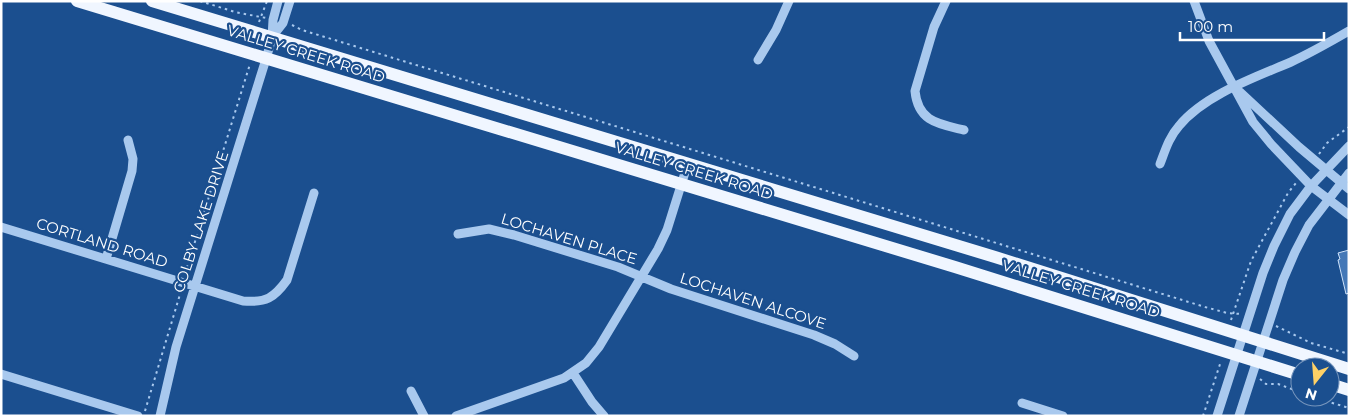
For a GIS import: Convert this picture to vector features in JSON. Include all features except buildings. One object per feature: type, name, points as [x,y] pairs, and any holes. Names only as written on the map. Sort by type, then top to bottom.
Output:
[{"type":"main road","name":"VALLEY CREEK ROAD","points":[[77,1],[1290,371]]},
{"type":"main road","name":"VALLEY CREEK ROAD","points":[[152,1],[995,257],[1349,369]]},
{"type":"street","name":"COLBY LAKE DRIVE","points":[[160,416],[169,371],[194,286],[272,38],[273,20],[278,1]]},
{"type":"street","name":"COLBY LAKE DRIVE","points":[[272,38],[283,23],[290,1]]},
{"type":"street","points":[[758,60],[790,1]]},
{"type":"street","points":[[946,1],[934,27],[915,91],[916,101],[921,111],[936,123],[964,130]]},
{"type":"street","points":[[1194,1],[1209,41],[1253,122],[1270,144],[1311,186],[1349,215]]},
{"type":"street","points":[[1160,164],[1168,143],[1178,126],[1192,113],[1250,78],[1310,53],[1349,31]]},
{"type":"street","points":[[1235,87],[1299,147],[1345,186]]},
{"type":"street","points":[[106,259],[132,171],[133,159],[128,140]]},
{"type":"street","points":[[1217,416],[1263,273],[1274,246],[1290,214],[1311,186],[1349,146]]},
{"type":"street","points":[[456,416],[555,382],[573,373],[586,363],[599,347],[658,249],[667,230],[688,164]]},
{"type":"street","points":[[1239,416],[1283,280],[1295,252],[1309,225],[1329,199],[1345,186],[1349,173]]},
{"type":"street","name":"CORTLAND ROAD","points":[[1,227],[243,301],[256,302],[267,300],[279,291],[287,280],[314,194]]},
{"type":"street","name":"LOCHAVEN PLACE","points":[[458,234],[489,229],[618,267],[642,276]]},
{"type":"street","name":"LOCHAVEN ALCOVE","points":[[642,276],[662,286],[685,294],[814,334],[854,356]]},
{"type":"street","points":[[573,373],[592,402],[604,416]]},
{"type":"street","points":[[1,374],[138,416]]},
{"type":"street","points":[[411,391],[424,416]]},
{"type":"street","points":[[1022,403],[1063,416]]},
{"type":"path","points":[[200,1],[235,12],[260,17],[267,1]]},
{"type":"path","points":[[295,26],[302,30],[539,104],[1205,307],[1227,313],[1234,312]]},
{"type":"path","points":[[185,275],[249,70]]},
{"type":"path","points":[[146,409],[181,291]]},
{"type":"path","points":[[1276,326],[1311,342],[1349,354]]},
{"type":"path","points":[[1204,416],[1219,368]]},
{"type":"path","points":[[1260,379],[1266,384],[1278,384],[1290,388]]}]
